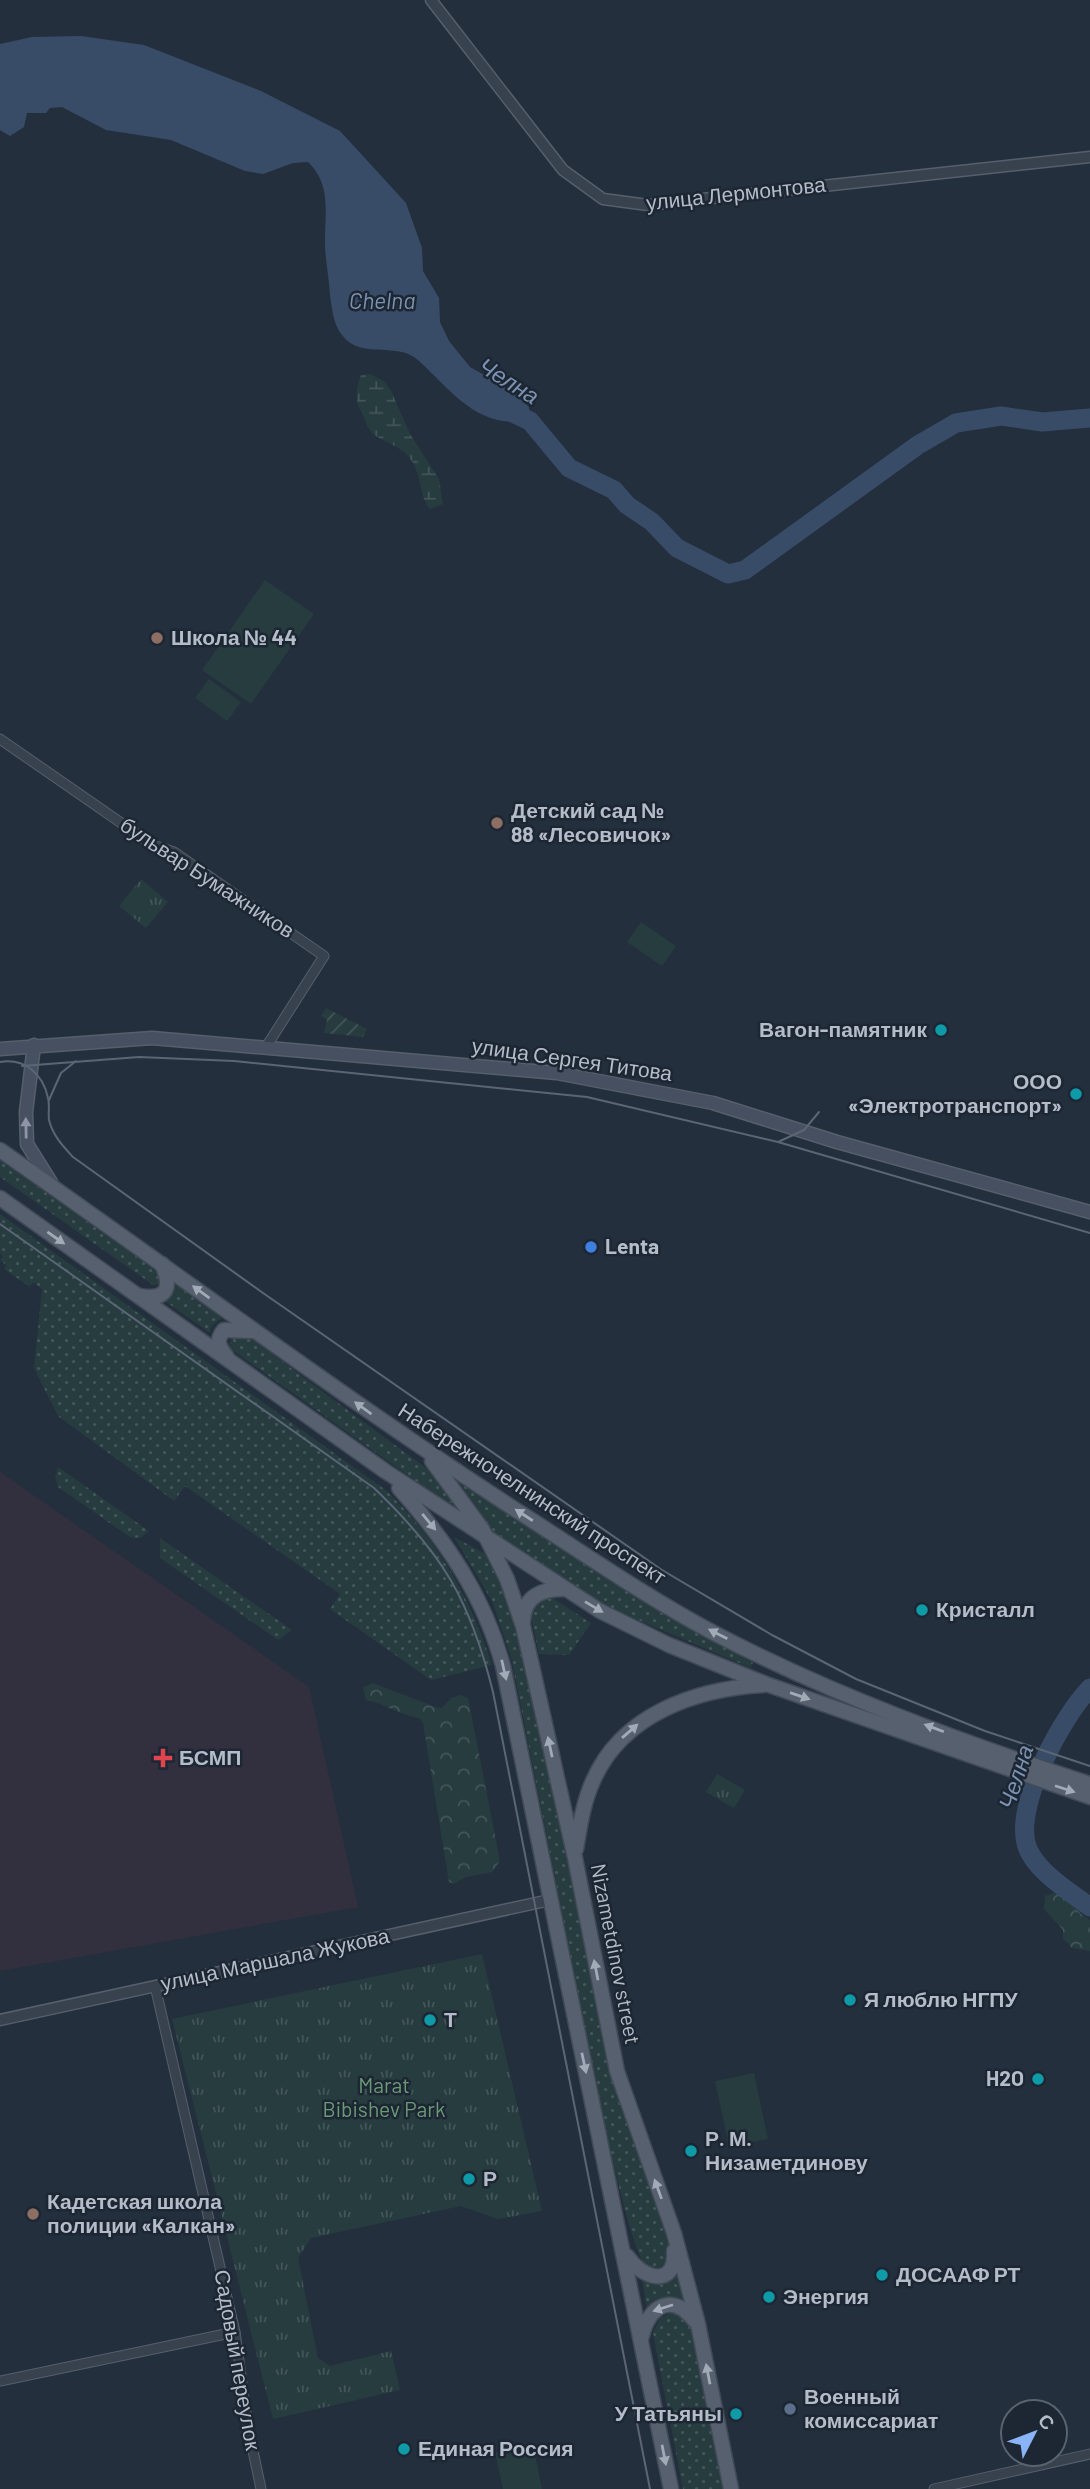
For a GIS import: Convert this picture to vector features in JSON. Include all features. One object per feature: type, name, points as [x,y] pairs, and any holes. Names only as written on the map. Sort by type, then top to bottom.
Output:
[{"type":"main road","name":"улица Сергея Титова","points":[[0,1049],[152,1038],[521,1069],[653,1089],[713,1103],[1090,1212]]},
{"type":"main road","points":[[34,1045],[26,1112],[27,1144],[55,1188]]},
{"type":"main road","name":"Набережночелнинский проспект","points":[[0,1150],[419,1448],[631,1584],[710,1631],[804,1676],[1090,1797]]},
{"type":"main road","name":"Набережночелнинский проспект","points":[[0,1198],[385,1471],[488,1541],[624,1624],[766,1684],[995,1759],[1090,1784]]},
{"type":"main road","points":[[138,1296],[151,1298],[166,1289],[169,1280],[162,1264]]},
{"type":"main road","points":[[231,1362],[218,1346],[219,1337],[224,1330],[235,1328],[257,1332]]},
{"type":"main road","name":"Nizametdinov street","points":[[419,1448],[460,1496],[488,1541],[507,1579],[523,1626],[575,1858],[617,2071],[674,2233],[698,2324],[731,2489]]},
{"type":"main road","points":[[385,1471],[433,1526],[463,1567],[495,1635],[671,2489]]},
{"type":"main road","points":[[523,1626],[524,1612],[531,1598],[549,1589],[564,1589]]},
{"type":"main road","points":[[575,1858],[584,1806],[593,1780],[618,1742],[635,1726],[669,1705],[723,1687],[766,1684]]},
{"type":"main road","points":[[622,2249],[635,2268],[646,2276],[657,2277],[668,2272],[675,2262],[674,2233]]},
{"type":"main road","points":[[641,2340],[645,2320],[663,2306],[675,2305],[687,2311],[698,2324]]},
{"type":"street","name":"улица Лермонтова","points":[[431,0],[563,170],[583,188],[613,202],[648,205],[1090,157]]},
{"type":"street","name":"бульвар Бумажников","points":[[0,739],[153,845],[174,852],[324,956],[266,1047]]},
{"type":"street","name":"улица Маршала Жукова","points":[[0,2020],[550,1900]]},
{"type":"street","name":"Садовый переулок","points":[[156,1986],[235,2332],[248,2427],[261,2489]]},
{"type":"street","points":[[0,2381],[235,2332]]},
{"type":"street","points":[[934,2489],[957,2487],[1090,2454]]},
{"type":"shaded area","name":"БСМП","points":[[0,1472],[309,1687],[358,1907],[0,1971]]},
{"type":"green space","points":[[370,374],[384,381],[391,391],[410,434],[439,479],[443,504],[430,509],[411,460],[399,448],[372,433],[368,427],[357,402],[357,393],[361,375]]},
{"type":"green space","points":[[265,580],[314,614],[251,704],[202,670]]},
{"type":"green space","points":[[209,679],[241,702],[227,721],[195,698]]},
{"type":"green space","points":[[141,879],[168,902],[146,928],[119,906]]},
{"type":"green space","points":[[641,922],[676,946],[662,966],[627,942]]},
{"type":"green space","points":[[326,1008],[367,1029],[363,1037],[324,1033],[327,1020],[321,1016]]},
{"type":"green space","points":[[0,1160],[162,1275],[160,1284],[153,1285],[0,1177]]},
{"type":"green space","points":[[0,1214],[387,1491],[422,1530],[450,1571],[463,1593],[492,1665],[431,1680],[330,1609],[340,1594],[185,1486],[174,1501],[58,1416],[34,1368],[42,1289],[33,1282],[30,1287],[4,1269],[6,1265],[0,1260],[3,1256],[0,1254]]},
{"type":"green space","points":[[173,1283],[222,1318],[211,1326],[210,1333],[162,1299]]},
{"type":"green space","points":[[242,1332],[426,1468],[469,1519],[228,1347],[233,1335]]},
{"type":"green space","points":[[58,1467],[149,1531],[140,1538],[130,1537],[58,1487],[55,1477]]},
{"type":"green space","points":[[456,1479],[614,1584],[753,1663],[751,1668],[610,1608],[499,1541]]},
{"type":"green space","points":[[454,1537],[490,1556],[526,1656],[607,2061],[671,2244],[668,2263],[658,2268],[647,2266],[637,2247],[609,2148],[511,1657],[492,1601]]},
{"type":"green space","points":[[160,1538],[292,1630],[278,1640],[160,1558]]},
{"type":"green space","points":[[551,1597],[591,1623],[569,1655],[539,1654],[530,1611],[537,1601]]},
{"type":"green space","points":[[373,1683],[435,1707],[442,1708],[451,1698],[461,1695],[468,1698],[500,1861],[492,1872],[466,1877],[454,1884],[449,1882],[423,1723],[419,1718],[366,1700],[363,1687]]},
{"type":"green space","points":[[717,1774],[745,1790],[734,1808],[706,1792]]},
{"type":"green space","points":[[1062,1890],[1081,1914],[1090,1920],[1090,1951],[1072,1948],[1063,1938],[1063,1930],[1044,1909],[1045,1896]]},
{"type":"green space","name":"Marat Bibishev Park","points":[[482,1954],[542,2211],[498,2219],[461,2206],[311,2238],[298,2258],[318,2358],[330,2366],[391,2351],[400,2390],[273,2419],[172,2019]]},
{"type":"green space","points":[[754,2073],[768,2139],[729,2147],[715,2081]]},
{"type":"green space","points":[[679,2272],[687,2300],[663,2298],[647,2309],[642,2279],[669,2280]]},
{"type":"green space","points":[[679,2312],[692,2326],[724,2489],[683,2489],[653,2333],[660,2318]]},
{"type":"green space","points":[[533,2444],[542,2489],[503,2489],[495,2453]]},
{"type":"water","name":"Chelna","points":[[81,36],[144,45],[261,91],[340,131],[406,203],[422,248],[423,271],[439,298],[440,322],[449,341],[470,367],[511,390],[529,407],[530,421],[511,422],[481,414],[468,406],[410,355],[359,347],[342,335],[335,321],[330,295],[325,247],[324,191],[316,171],[308,162],[293,163],[263,174],[245,171],[171,140],[106,130],[62,107],[50,108],[46,113],[27,113],[24,127],[10,136],[0,130],[0,44],[32,37]]},
{"type":"waterway","name":"Челна","points":[[506,410],[530,421],[569,468],[614,490],[627,505],[652,522],[677,548],[728,574],[745,570],[918,445],[956,423],[1001,416],[1042,422],[1090,418]]},
{"type":"waterway","name":"Челна","points":[[1090,1688],[1067,1719],[1044,1761],[1034,1784],[1025,1826],[1026,1843],[1036,1862],[1053,1879],[1090,1907]]},
{"type":"tram line","points":[[22,1066],[139,1057],[234,1061],[587,1097],[778,1142],[1090,1233]]},
{"type":"tram line","points":[[49,1100],[61,1073],[76,1061]]},
{"type":"tram line","points":[[0,1062],[25,1065],[37,1075],[46,1089],[49,1120],[53,1131],[73,1157],[263,1293],[662,1570],[772,1635],[856,1679],[985,1731],[1090,1766]]},
{"type":"tram line","points":[[778,1142],[804,1130],[819,1112]]},
{"type":"tram line","points":[[0,1224],[374,1488],[418,1535],[451,1580],[474,1631],[493,1692],[650,2489]]},
{"type":"place","name":"Школа № 44","points":[[157,638]]},
{"type":"place","name":"Детский сад № 88 «Лесовичок»","points":[[497,823]]},
{"type":"place","name":"Вагон-памятник","points":[[941,1030]]},
{"type":"place","name":"ООО «Электротранспорт»","points":[[1076,1094]]},
{"type":"place","name":"Lenta","points":[[591,1247]]},
{"type":"place","name":"Кристалл","points":[[922,1610]]},
{"type":"place","name":"БСМП","points":[[163,1758]]},
{"type":"place","name":"Я люблю НГПУ","points":[[850,2000]]},
{"type":"place","name":"Т","points":[[430,2020]]},
{"type":"place","name":"H2O","points":[[1038,2079]]},
{"type":"place","name":"Р. М. Низаметдинову","points":[[691,2151]]},
{"type":"place","name":"Р","points":[[469,2179]]},
{"type":"place","name":"Кадетская школа полиции «Калкан»","points":[[33,2214]]},
{"type":"place","name":"ДОСААФ РТ","points":[[882,2275]]},
{"type":"place","name":"Энергия","points":[[769,2297]]},
{"type":"place","name":"Военный комиссариат","points":[[790,2409]]},
{"type":"place","name":"У Татьяны","points":[[736,2414]]},
{"type":"place","name":"Единая Россия","points":[[404,2449]]}]
